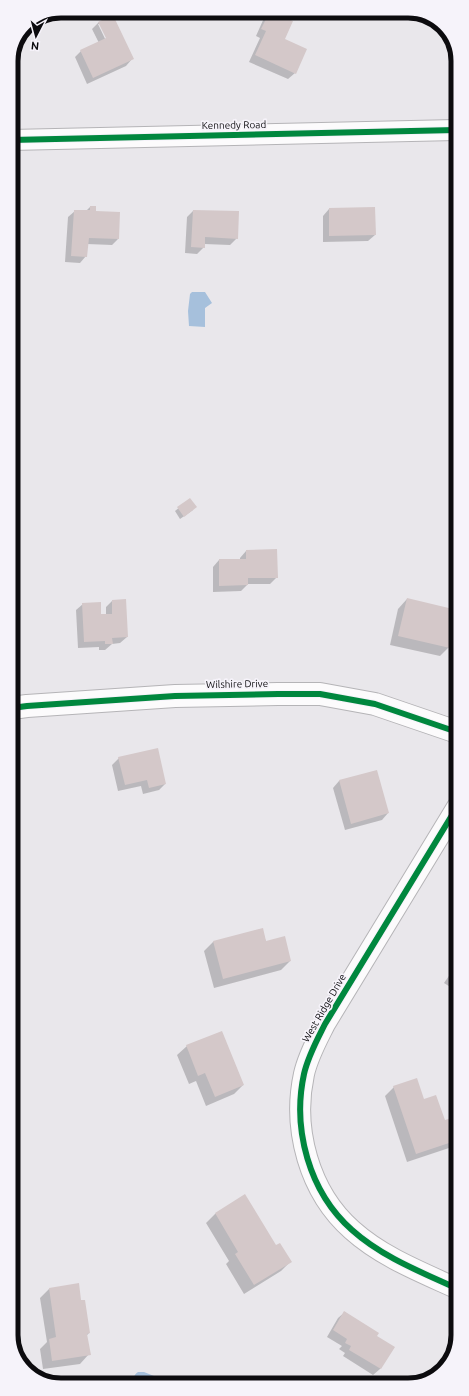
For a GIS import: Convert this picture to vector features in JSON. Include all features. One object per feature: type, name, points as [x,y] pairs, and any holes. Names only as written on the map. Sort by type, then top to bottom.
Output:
[{"type":"street","name":"Kennedy Road","points":[[18,140],[451,130]]},
{"type":"street","name":"Wilshire Drive","points":[[18,707],[175,696],[320,694],[375,704],[451,730]]},
{"type":"street","name":"West Ridge Drive","points":[[451,817],[325,1024],[312,1048],[304,1074],[300,1098],[300,1122],[309,1166],[328,1202],[343,1221],[351,1230],[371,1245],[418,1271],[451,1286]]},
{"type":"water","points":[[192,292],[205,292],[212,303],[205,308],[205,327],[189,326],[188,311],[190,294]]},
{"type":"water","points":[[138,1372],[144,1372],[154,1376],[155,1378],[133,1378]]},
{"type":"building","points":[[107,18],[114,18],[134,59],[93,78],[80,50],[106,38],[98,22]]},
{"type":"building","points":[[266,18],[286,18],[293,21],[285,39],[307,49],[296,74],[255,55],[266,31],[261,29]]},
{"type":"building","points":[[90,206],[96,206],[96,211],[120,212],[119,239],[89,238],[87,257],[71,256],[74,210],[90,210]]},
{"type":"building","points":[[375,207],[376,235],[329,236],[329,208]]},
{"type":"building","points":[[193,210],[239,211],[238,239],[205,237],[205,248],[191,247]]},
{"type":"building","points":[[190,498],[197,507],[184,517],[177,507]]},
{"type":"building","points":[[277,549],[278,578],[248,578],[248,585],[219,586],[219,559],[246,559],[246,550]]},
{"type":"building","points":[[407,598],[451,609],[450,648],[398,636]]},
{"type":"building","points":[[126,599],[128,637],[112,638],[113,644],[105,644],[105,641],[84,642],[82,603],[101,602],[101,614],[112,614],[112,600]]},
{"type":"building","points":[[158,748],[166,784],[149,788],[147,780],[125,785],[118,757]]},
{"type":"building","points":[[377,770],[389,813],[351,824],[339,780]]},
{"type":"building","points":[[263,928],[266,941],[285,936],[291,961],[223,979],[213,941]]},
{"type":"building","points":[[222,1031],[244,1085],[215,1097],[205,1073],[198,1076],[186,1045]]},
{"type":"building","points":[[417,1078],[424,1099],[436,1095],[445,1120],[451,1118],[451,1142],[416,1154],[393,1086]]},
{"type":"building","points":[[245,1194],[276,1245],[280,1243],[292,1262],[254,1285],[235,1254],[238,1252],[215,1213]]},
{"type":"building","points":[[79,1283],[81,1300],[85,1300],[90,1333],[87,1334],[91,1355],[52,1361],[49,1339],[56,1337],[49,1288]]},
{"type":"building","points":[[344,1311],[379,1333],[377,1336],[395,1347],[381,1369],[349,1350],[351,1346],[345,1343],[347,1339],[333,1330]]},
{"type":"cycle path","points":[[18,140],[451,130]]},
{"type":"cycle path","points":[[18,707],[175,696],[320,694],[375,704],[451,730]]},
{"type":"cycle path","points":[[451,817],[325,1024],[310,1054],[304,1074],[300,1116],[307,1158],[315,1178],[337,1215],[352,1230],[376,1248],[402,1263],[451,1286]]}]
